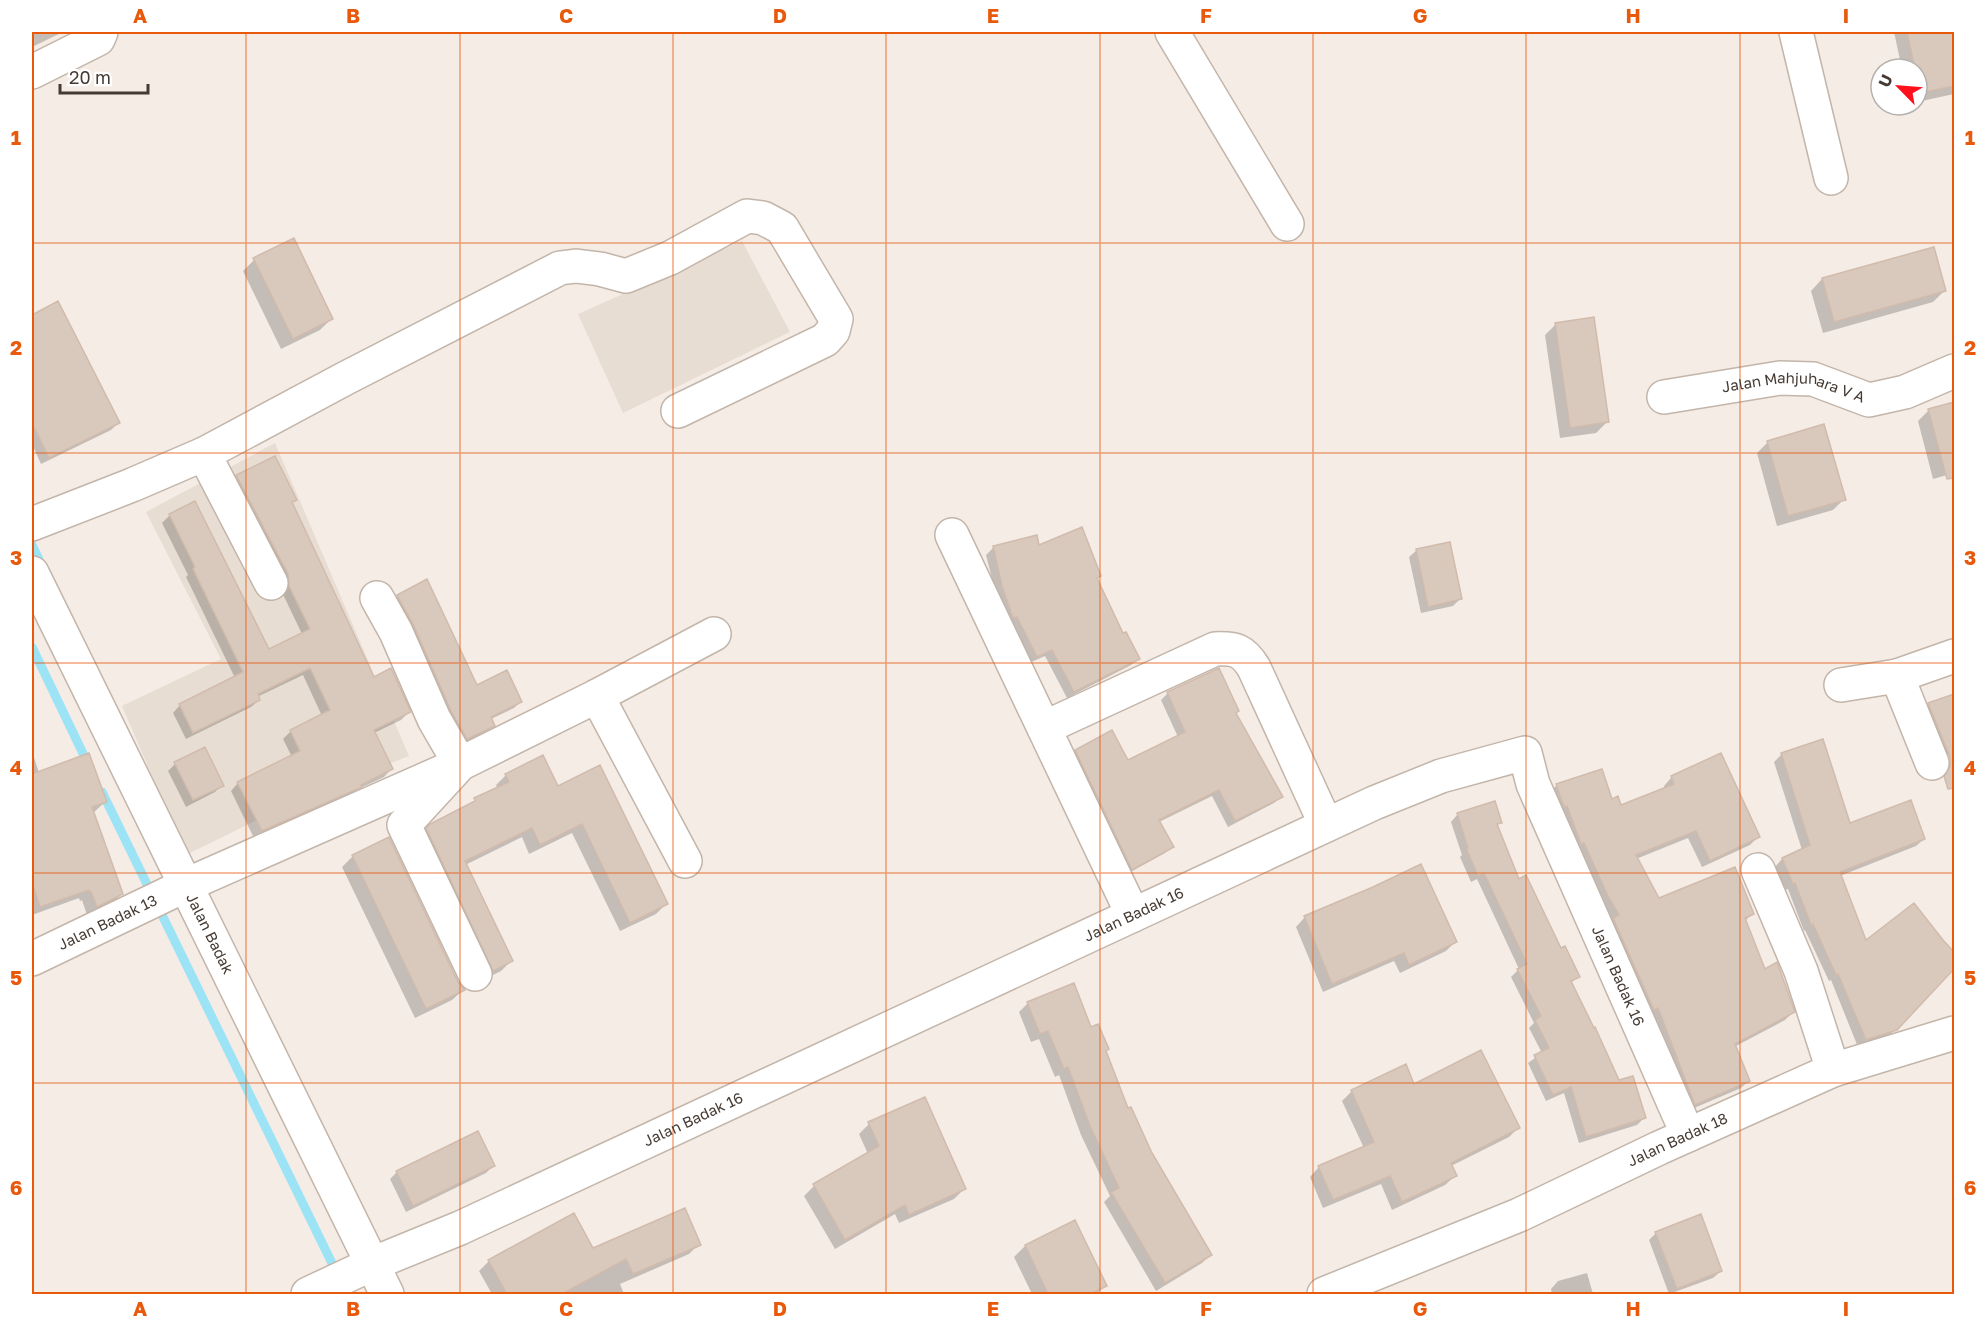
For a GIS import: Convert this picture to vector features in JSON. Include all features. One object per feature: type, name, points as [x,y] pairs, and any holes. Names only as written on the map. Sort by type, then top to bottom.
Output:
[{"type":"street","points":[[32,72],[98,39],[101,32]]},
{"type":"street","points":[[1172,32],[1287,224]]},
{"type":"street","points":[[1796,32],[1832,178]]},
{"type":"street","points":[[32,524],[204,454],[560,268],[576,266],[600,268],[626,276],[670,258],[747,216],[763,218],[782,228],[836,319],[833,331],[825,340],[678,411]]},
{"type":"street","name":"Jalan Mahjuhara V A","points":[[1664,397],[1780,378],[1813,379],[1869,400],[1905,392],[1954,371]]},
{"type":"street","points":[[204,454],[271,583]]},
{"type":"street","points":[[952,535],[1133,915]]},
{"type":"street","name":"Jalan Badak","points":[[32,573],[184,886],[387,1294]]},
{"type":"street","points":[[377,598],[396,633],[434,719],[460,764],[404,825],[475,974]]},
{"type":"street","name":"Jalan Badak 13","points":[[32,959],[184,886],[460,764],[597,696],[714,634]]},
{"type":"street","points":[[1044,728],[1215,650],[1232,648],[1247,656],[1254,668],[1326,825]]},
{"type":"street","points":[[1842,685],[1897,676],[1954,656]]},
{"type":"street","points":[[1897,676],[1932,763]]},
{"type":"street","points":[[597,696],[685,861]]},
{"type":"street","name":"Jalan Badak 16","points":[[308,1294],[372,1264],[471,1223],[1374,803],[1441,776],[1525,753],[1533,784],[1688,1135]]},
{"type":"street","points":[[1758,870],[1801,971],[1833,1070]]},
{"type":"street","name":"Jalan Badak 18","points":[[1324,1294],[1519,1215],[1833,1070],[1954,1033]]},
{"type":"shaded area","points":[[742,241],[790,332],[623,413],[578,314]]},
{"type":"shaded area","points":[[275,443],[409,756],[300,799],[186,855],[122,706],[221,659],[146,512]]},
{"type":"building","points":[[1907,32],[1954,32],[1954,86],[1929,91],[1929,57],[1912,57]]},
{"type":"building","points":[[294,238],[333,319],[293,339],[253,258]]},
{"type":"building","points":[[1934,247],[1946,291],[1834,322],[1822,278]]},
{"type":"building","points":[[58,301],[120,423],[49,458],[32,423],[32,315]]},
{"type":"building","points":[[1594,317],[1609,422],[1570,428],[1555,323]]},
{"type":"building","points":[[1954,402],[1954,478],[1947,479],[1928,409]]},
{"type":"building","points":[[1824,424],[1846,500],[1788,516],[1767,441]]},
{"type":"building","points":[[275,456],[297,500],[292,502],[374,677],[391,668],[411,712],[374,730],[393,769],[361,785],[362,787],[262,831],[237,782],[300,751],[290,730],[330,710],[310,668],[258,694],[260,700],[193,733],[179,704],[243,672],[169,514],[195,501],[269,649],[310,629],[289,586],[288,574],[236,475]]},
{"type":"building","points":[[1082,527],[1101,576],[1097,578],[1123,633],[1126,632],[1140,659],[1074,692],[1052,650],[1037,657],[1017,617],[1013,618],[1002,586],[993,546],[1037,535],[1039,545]]},
{"type":"building","points":[[1450,542],[1462,599],[1428,607],[1416,549]]},
{"type":"building","points":[[427,579],[477,685],[507,670],[522,702],[491,717],[495,726],[467,739],[451,711],[413,624],[397,595]]},
{"type":"building","points":[[1219,668],[1239,711],[1236,713],[1283,797],[1235,821],[1219,790],[1159,820],[1174,847],[1132,870],[1075,750],[1112,730],[1128,760],[1185,732],[1167,692]]},
{"type":"building","points":[[1954,694],[1954,788],[1948,789],[1944,776],[1950,766],[1950,757],[1928,703]]},
{"type":"building","points":[[1823,739],[1850,823],[1911,800],[1925,839],[1840,872],[1866,940],[1914,903],[1954,952],[1954,969],[1897,1030],[1866,1040],[1838,974],[1836,975],[1813,924],[1811,925],[1795,883],[1793,884],[1782,858],[1810,845],[1781,753]]},
{"type":"building","points":[[205,747],[224,786],[193,800],[174,762]]},
{"type":"building","points":[[89,753],[107,802],[92,807],[123,894],[97,907],[89,890],[40,907],[32,883],[32,774]]},
{"type":"building","points":[[1721,753],[1760,837],[1710,861],[1696,831],[1636,855],[1659,898],[1735,867],[1754,914],[1745,918],[1765,969],[1777,962],[1795,1012],[1735,1044],[1750,1081],[1695,1105],[1658,1008],[1654,1010],[1613,918],[1619,915],[1584,843],[1581,844],[1556,784],[1602,769],[1612,799],[1618,796],[1621,805],[1674,784],[1671,776]]},
{"type":"building","points":[[543,755],[558,786],[600,765],[668,904],[630,923],[582,824],[540,845],[532,828],[465,861],[513,961],[493,971],[426,828],[475,801],[474,798],[509,782],[505,774]]},
{"type":"building","points":[[1495,801],[1502,823],[1497,824],[1519,879],[1526,875],[1561,948],[1565,946],[1580,977],[1571,981],[1619,1080],[1633,1076],[1646,1118],[1586,1137],[1571,1087],[1553,1095],[1534,1055],[1549,1048],[1535,1020],[1541,1016],[1517,969],[1527,964],[1484,873],[1478,876],[1466,848],[1468,848],[1457,813]]},
{"type":"building","points":[[389,837],[458,982],[465,990],[426,1009],[352,855]]},
{"type":"building","points":[[1421,864],[1457,942],[1409,965],[1404,953],[1332,984],[1304,916]]},
{"type":"building","points":[[1074,983],[1091,1027],[1098,1024],[1109,1049],[1106,1051],[1128,1108],[1131,1107],[1152,1153],[1212,1255],[1165,1283],[1111,1192],[1119,1188],[1090,1126],[1068,1067],[1064,1069],[1048,1031],[1040,1034],[1027,1002]]},
{"type":"building","points":[[1481,1050],[1520,1128],[1451,1163],[1457,1176],[1402,1202],[1390,1176],[1333,1200],[1318,1166],[1374,1142],[1351,1090],[1406,1064],[1414,1084]]},
{"type":"building","points":[[925,1097],[966,1189],[909,1215],[905,1205],[845,1240],[813,1184],[879,1146],[868,1122]]},
{"type":"building","points":[[478,1131],[495,1166],[413,1206],[396,1171]]},
{"type":"building","points":[[685,1208],[701,1245],[633,1274],[626,1259],[562,1294],[507,1294],[488,1260],[574,1213],[593,1248]]},
{"type":"building","points":[[1701,1214],[1722,1271],[1677,1289],[1655,1232]]},
{"type":"building","points":[[1075,1220],[1107,1286],[1090,1294],[1048,1294],[1025,1245]]},
{"type":"waterway","points":[[32,545],[43,568]]},
{"type":"waterway","points":[[32,647],[88,764]]},
{"type":"waterway","points":[[102,792],[347,1294]]}]
